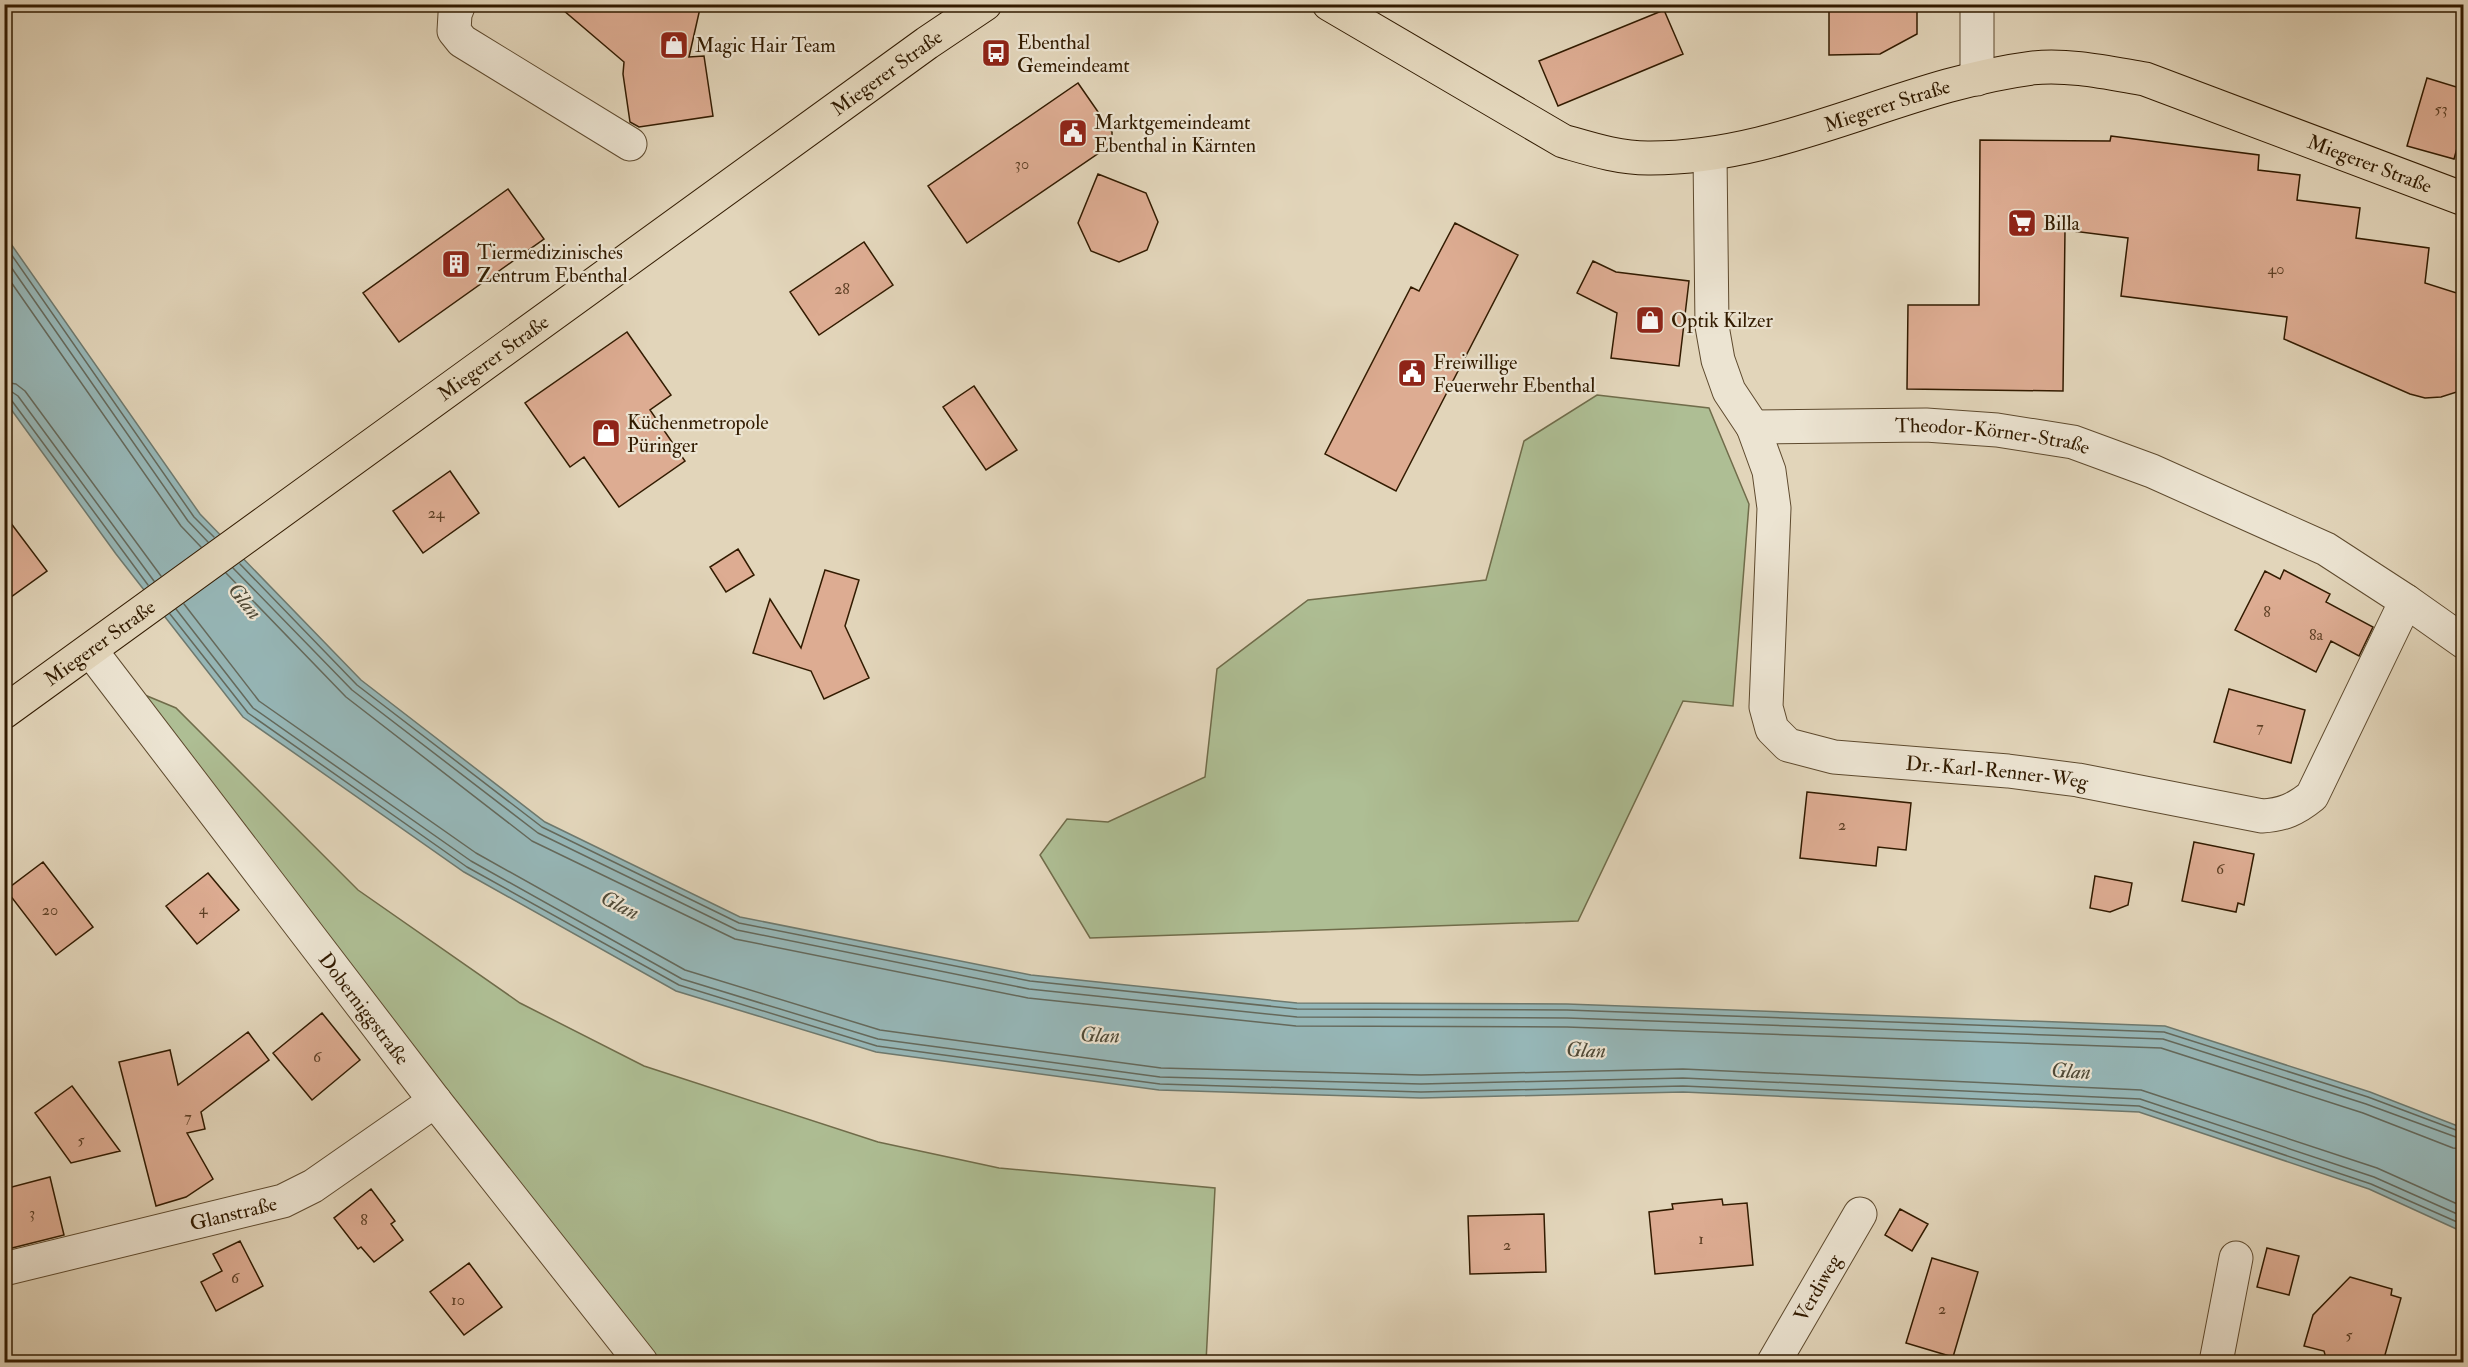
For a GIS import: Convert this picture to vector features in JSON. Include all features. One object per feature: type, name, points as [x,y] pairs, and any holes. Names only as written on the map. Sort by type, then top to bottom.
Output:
[{"type":"main road","name":"Miegerer Straße","points":[[4,712],[984,4]]},
{"type":"main road","name":"Miegerer Straße","points":[[1329,4],[1563,141],[1605,153],[1646,158],[1710,155],[1763,145],[1977,79],[2034,68],[2090,69],[2145,79],[2463,199]]},
{"type":"street","points":[[459,4],[455,14],[454,30],[462,41],[630,144]]},
{"type":"street","points":[[1977,4],[1977,79]]},
{"type":"street","points":[[1710,155],[1712,326],[1718,360],[1729,391],[1753,427]]},
{"type":"street","name":"Theodor-Körner-Straße","points":[[1753,427],[1926,425],[1997,430],[2073,442],[2152,471],[2326,549],[2406,601],[2463,642]]},
{"type":"street","name":"Dr.-Karl-Renner-Weg","points":[[1753,427],[1768,471],[1774,508],[1766,707],[1772,729],[1788,745],[1834,757],[2078,780],[2262,816],[2280,815],[2298,807],[2312,796],[2406,601]]},
{"type":"street","name":"Doberniggstraße","points":[[98,646],[435,1101],[641,1362]]},
{"type":"street","name":"Glanstraße","points":[[4,1269],[283,1201],[313,1186],[435,1101]]},
{"type":"street","name":"Verdiweg","points":[[1774,1362],[1860,1215]]},
{"type":"street","points":[[2217,1362],[2236,1258]]},
{"type":"green space","points":[[1597,395],[1709,408],[1749,504],[1733,706],[1683,701],[1578,921],[1090,938],[1040,855],[1067,819],[1108,822],[1205,777],[1217,669],[1308,600],[1486,580],[1524,441]]},
{"type":"green space","points":[[140,693],[176,708],[358,890],[520,1003],[644,1066],[878,1142],[999,1168],[1215,1188],[1206,1362],[655,1362]]},
{"type":"water","name":"Glan","points":[[4,234],[200,514],[361,680],[545,822],[740,917],[1031,975],[1297,1003],[1567,1004],[2165,1026],[2370,1092],[2463,1128],[2463,1232],[2369,1189],[2139,1112],[1683,1092],[1421,1098],[1159,1090],[876,1052],[676,991],[464,872],[243,717],[116,554],[5,401]]},
{"type":"building","points":[[556,4],[701,4],[689,57],[704,56],[713,116],[639,127],[630,122],[623,74],[624,62]]},
{"type":"building","points":[[1829,4],[1917,4],[1917,34],[1880,54],[1829,55]]},
{"type":"building","points":[[1664,10],[1683,54],[1558,106],[1539,61]]},
{"type":"building","points":[[2427,78],[2463,89],[2463,127],[2454,159],[2407,146]]},
{"type":"building","points":[[1078,83],[1112,132],[1112,144],[967,243],[928,186]]},
{"type":"building","points":[[2111,136],[2259,155],[2258,170],[2300,175],[2297,200],[2360,208],[2356,238],[2429,248],[2425,283],[2463,295],[2463,390],[2441,397],[2425,398],[2410,394],[2284,339],[2287,317],[2121,296],[2128,238],[2065,230],[2063,391],[1907,389],[1908,305],[1979,305],[1980,140],[2110,141]]},
{"type":"building","points":[[1098,174],[1146,193],[1158,222],[1147,250],[1119,262],[1091,251],[1078,223]]},
{"type":"building","name":"Tiermedizinisches Zentrum Ebenthal","points":[[508,189],[544,239],[399,342],[363,293]]},
{"type":"building","name":"Freiwillige Feuerwehr Ebenthal","points":[[1455,223],[1518,255],[1396,491],[1325,454],[1411,287],[1419,291]]},
{"type":"building","points":[[864,242],[893,285],[819,335],[790,292]]},
{"type":"building","name":"Optik Kilzer","points":[[1593,261],[1616,272],[1689,281],[1679,366],[1611,358],[1617,313],[1577,293]]},
{"type":"building","name":"Küchenmetropole Püringer","points":[[627,332],[671,395],[650,410],[685,461],[619,507],[584,457],[570,467],[525,403]]},
{"type":"building","points":[[974,386],[1017,450],[986,470],[943,407]]},
{"type":"building","points":[[450,471],[479,513],[423,553],[393,511]]},
{"type":"building","points":[[4,514],[47,571],[4,602]]},
{"type":"building","points":[[738,549],[754,575],[726,592],[710,567]]},
{"type":"building","points":[[825,570],[859,580],[845,626],[869,678],[824,699],[811,671],[753,653],[770,599],[801,648]]},
{"type":"building","points":[[2284,570],[2330,594],[2326,602],[2373,627],[2359,656],[2331,641],[2316,672],[2235,630],[2265,571],[2280,579]]},
{"type":"building","points":[[2229,689],[2305,710],[2291,763],[2214,742]]},
{"type":"building","points":[[1807,792],[1911,803],[1906,850],[1878,847],[1876,866],[1800,858]]},
{"type":"building","points":[[2194,842],[2254,854],[2244,905],[2238,903],[2236,912],[2182,901]]},
{"type":"building","points":[[43,862],[93,927],[56,955],[6,890]]},
{"type":"building","points":[[208,873],[239,910],[197,944],[166,906]]},
{"type":"building","points":[[2095,876],[2132,883],[2128,905],[2110,912],[2090,908]]},
{"type":"building","points":[[322,1013],[360,1060],[312,1100],[273,1053]]},
{"type":"building","points":[[248,1032],[269,1060],[201,1112],[205,1129],[187,1133],[213,1179],[186,1197],[156,1206],[119,1062],[170,1050],[178,1085]]},
{"type":"building","points":[[72,1086],[120,1151],[71,1163],[35,1113]]},
{"type":"building","points":[[50,1177],[64,1235],[4,1250],[4,1189]]},
{"type":"building","points":[[371,1189],[395,1221],[391,1224],[403,1240],[374,1262],[361,1247],[358,1249],[334,1218]]},
{"type":"building","points":[[1722,1199],[1723,1205],[1747,1203],[1753,1265],[1655,1274],[1649,1212],[1673,1209],[1672,1204]]},
{"type":"building","points":[[1900,1209],[1928,1224],[1912,1251],[1885,1235]]},
{"type":"building","points":[[1544,1214],[1546,1272],[1470,1274],[1468,1216]]},
{"type":"building","points":[[240,1241],[263,1286],[216,1311],[201,1282],[222,1271],[213,1254]]},
{"type":"building","points":[[2267,1248],[2299,1256],[2289,1295],[2257,1287]]},
{"type":"building","points":[[1932,1258],[1978,1272],[1953,1357],[1906,1343]]},
{"type":"building","points":[[469,1263],[502,1307],[464,1335],[430,1292]]},
{"type":"building","points":[[2350,1277],[2392,1289],[2391,1295],[2401,1298],[2383,1362],[2327,1362],[2324,1351],[2304,1346],[2313,1315]]},
{"type":"place","name":"Magic Hair Team","points":[[674,45]]},
{"type":"place","name":"Ebenthal Gemeindeamt","points":[[996,53]]},
{"type":"place","name":"Marktgemeindeamt Ebenthal in Kärnten","points":[[1073,133]]},
{"type":"place","name":"Billa","points":[[2022,223]]},
{"type":"place","name":"Tiermedizinisches Zentrum Ebenthal","points":[[456,264]]},
{"type":"place","name":"Optik Kilzer","points":[[1650,320]]},
{"type":"place","name":"Freiwillige Feuerwehr Ebenthal","points":[[1412,373]]},
{"type":"place","name":"Küchenmetropole Püringer","points":[[606,433]]}]
